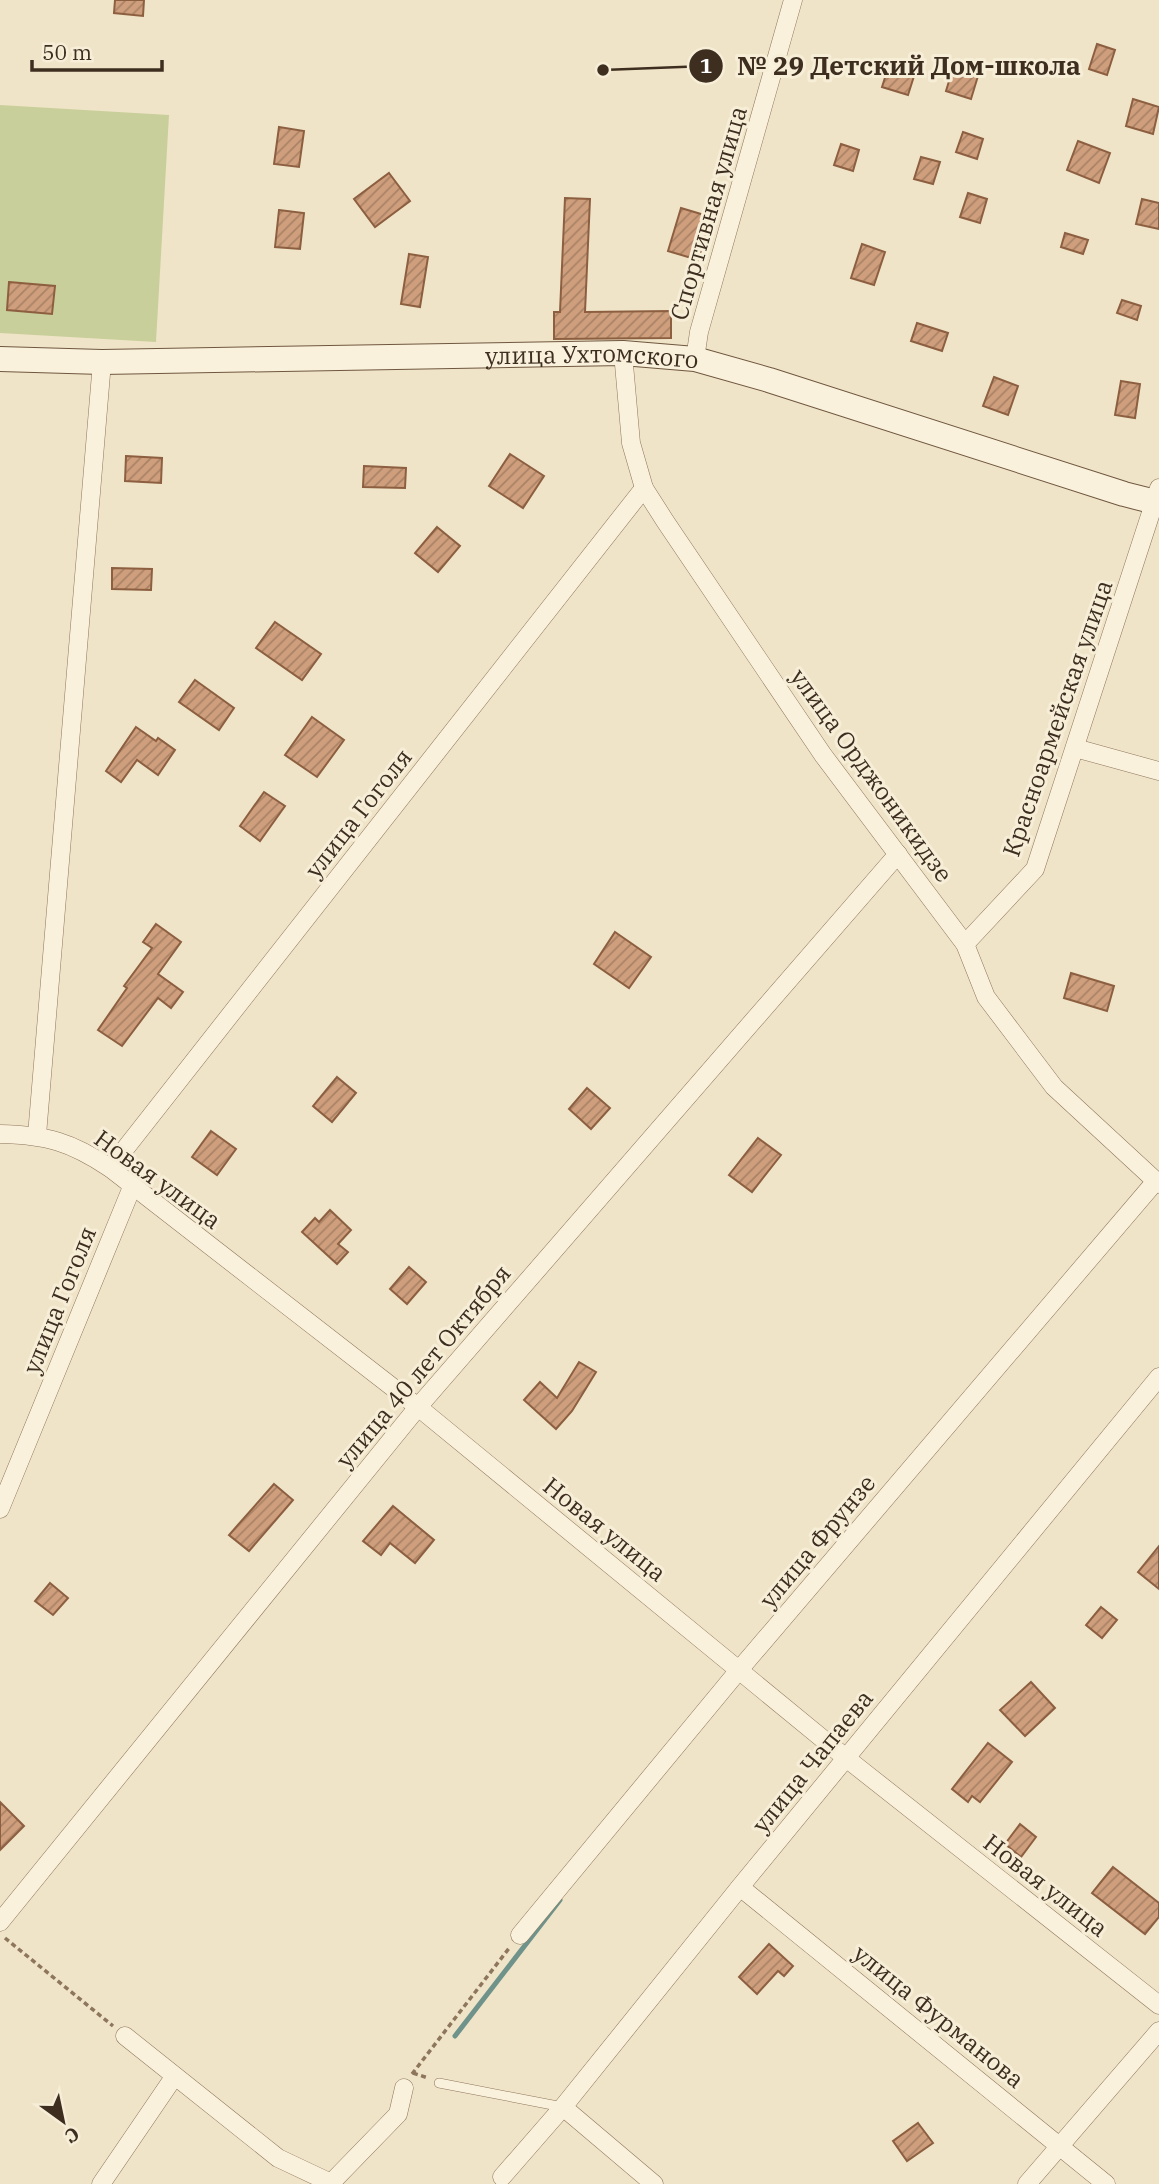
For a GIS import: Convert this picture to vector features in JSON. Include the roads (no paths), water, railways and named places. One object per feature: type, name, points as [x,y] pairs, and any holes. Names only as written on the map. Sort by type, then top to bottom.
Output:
[{"type":"main road","name":"улица Ухтомского","points":[[0,359],[102,362],[623,353],[695,359],[769,380],[1124,494],[1158,498]]},
{"type":"street","name":"Спортивная улица","points":[[695,359],[699,332],[793,0]]},
{"type":"street","name":"улица Орджоникидзе","points":[[623,353],[631,443],[644,488],[823,755],[965,944],[986,997],[1054,1087],[1157,1183]]},
{"type":"street","points":[[37,1135],[102,362]]},
{"type":"street","name":"улица Гоголя","points":[[110,1168],[644,488]]},
{"type":"street","name":"Красноармейская улица","points":[[965,944],[1035,869],[1158,498]]},
{"type":"street","points":[[1075,748],[1159,771]]},
{"type":"street","name":"улица 40 лет Октября","points":[[0,1922],[418,1407],[898,854]]},
{"type":"street","name":"Новая улица","points":[[0,1134],[37,1135],[73,1146],[110,1168],[418,1407],[846,1758],[1159,2005]]},
{"type":"street","name":"улица Фрунзе","points":[[520,1935],[739,1670],[1157,1183]]},
{"type":"street","name":"улица Гоголя","points":[[0,1510],[132,1187]]},
{"type":"street","name":"улица Чапаева","points":[[502,2177],[563,2107],[1159,1377]]},
{"type":"street","name":"улица Фурманова","points":[[740,1887],[1106,2184]]},
{"type":"street","points":[[1027,2184],[1159,2031]]},
{"type":"street","points":[[125,2036],[278,2158],[331,2183],[398,2114],[404,2088]]},
{"type":"street","points":[[101,2184],[174,2077]]},
{"type":"street","points":[[563,2107],[654,2184]]},
{"type":"lane","points":[[439,2083],[563,2107]]},
{"type":"waterway","points":[[455,2036],[560,1900]]},
{"type":"place","name":"№ 29 Детский Дом-школа","points":[[603,70]]}]
